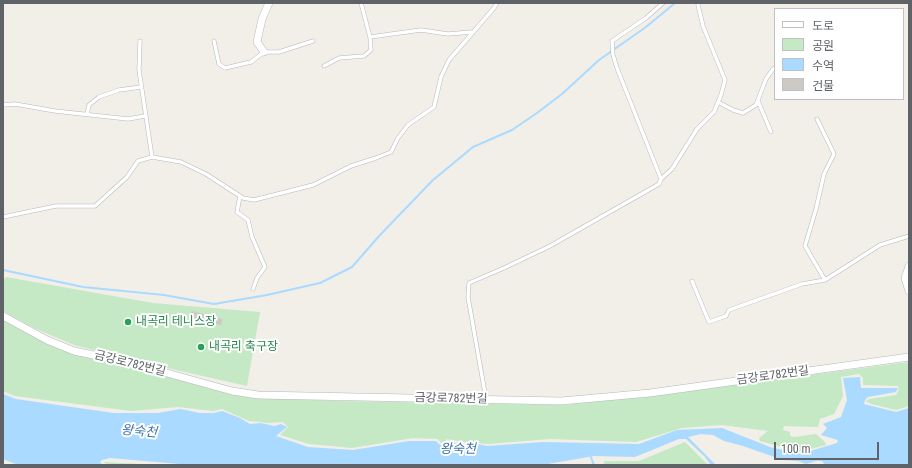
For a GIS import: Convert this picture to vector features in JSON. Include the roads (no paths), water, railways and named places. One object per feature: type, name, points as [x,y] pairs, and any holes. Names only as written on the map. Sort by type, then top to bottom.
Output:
[{"type":"street","points":[[264,52],[257,42],[262,19],[269,3]]},
{"type":"street","points":[[909,266],[905,278],[909,291]]},
{"type":"street","name":"금강로782번길","points":[[3,316],[47,340],[74,351],[127,362],[232,391],[258,395],[561,401],[650,393],[909,357]]},
{"type":"lane","points":[[324,66],[339,58],[364,56],[371,50],[370,37],[361,3]]},
{"type":"lane","points":[[3,217],[56,206],[95,206],[127,177],[138,161],[152,157],[181,162],[206,174],[243,198],[254,200],[313,186],[351,166],[391,152],[398,138],[408,125],[434,107],[441,77],[449,60],[497,3]]},
{"type":"lane","points":[[661,179],[617,68],[613,55],[612,41],[646,18],[663,3]]},
{"type":"lane","points":[[486,400],[468,296],[469,282],[504,268],[550,246],[659,184],[661,179],[672,169],[697,130],[714,112],[725,80],[703,26],[698,5]]},
{"type":"lane","points":[[370,37],[421,30],[448,34],[472,32]]},
{"type":"lane","points":[[140,41],[139,70],[152,157]]},
{"type":"lane","points":[[214,41],[219,64],[225,68],[251,62],[264,52],[279,52],[313,41]]},
{"type":"lane","points":[[718,102],[733,110],[743,113],[756,105],[766,79],[774,68]]},
{"type":"lane","points":[[87,114],[89,105],[99,97],[119,90],[141,87]]},
{"type":"lane","points":[[758,101],[771,132]]},
{"type":"lane","points":[[3,105],[15,104],[55,111],[128,118],[145,116]]},
{"type":"lane","points":[[818,119],[834,154],[824,174],[805,246],[825,280]]},
{"type":"lane","points":[[240,196],[237,212],[248,220],[252,237],[265,267],[257,278],[253,289]]},
{"type":"lane","points":[[692,281],[709,322],[726,316],[729,310],[802,284],[825,280],[880,245],[909,236]]},
{"type":"water","name":"왕숙천","points":[[860,377],[861,388],[898,388],[896,392],[868,397],[864,404],[896,412],[909,408],[909,465],[825,465],[822,461],[806,464],[798,461],[783,460],[724,441],[713,435],[701,434],[688,437],[716,465],[711,465],[686,439],[679,439],[635,457],[594,456],[542,465],[191,465],[110,458],[100,462],[103,465],[18,465],[3,459],[3,394],[16,399],[114,413],[158,413],[180,409],[200,413],[214,413],[222,411],[240,418],[250,424],[261,423],[274,426],[281,424],[287,427],[276,436],[308,447],[353,450],[409,441],[436,441],[440,445],[447,445],[448,441],[463,445],[478,444],[487,446],[543,442],[639,444],[677,430],[722,428],[770,447],[800,454],[837,443],[838,440],[821,435],[827,428],[823,424],[841,417],[847,400],[843,378]]},
{"type":"waterway","points":[[3,270],[83,287],[164,295],[214,304],[267,295],[320,283],[352,267],[380,235],[433,180],[473,147],[512,130],[537,113],[562,94],[599,60],[646,27],[675,3]]},
{"type":"waterway","points":[[590,455],[594,465]]},
{"type":"place","name":"내곡리 테니스장","points":[[128,322]]},
{"type":"place","name":"내곡리 축구장","points":[[201,347]]}]
